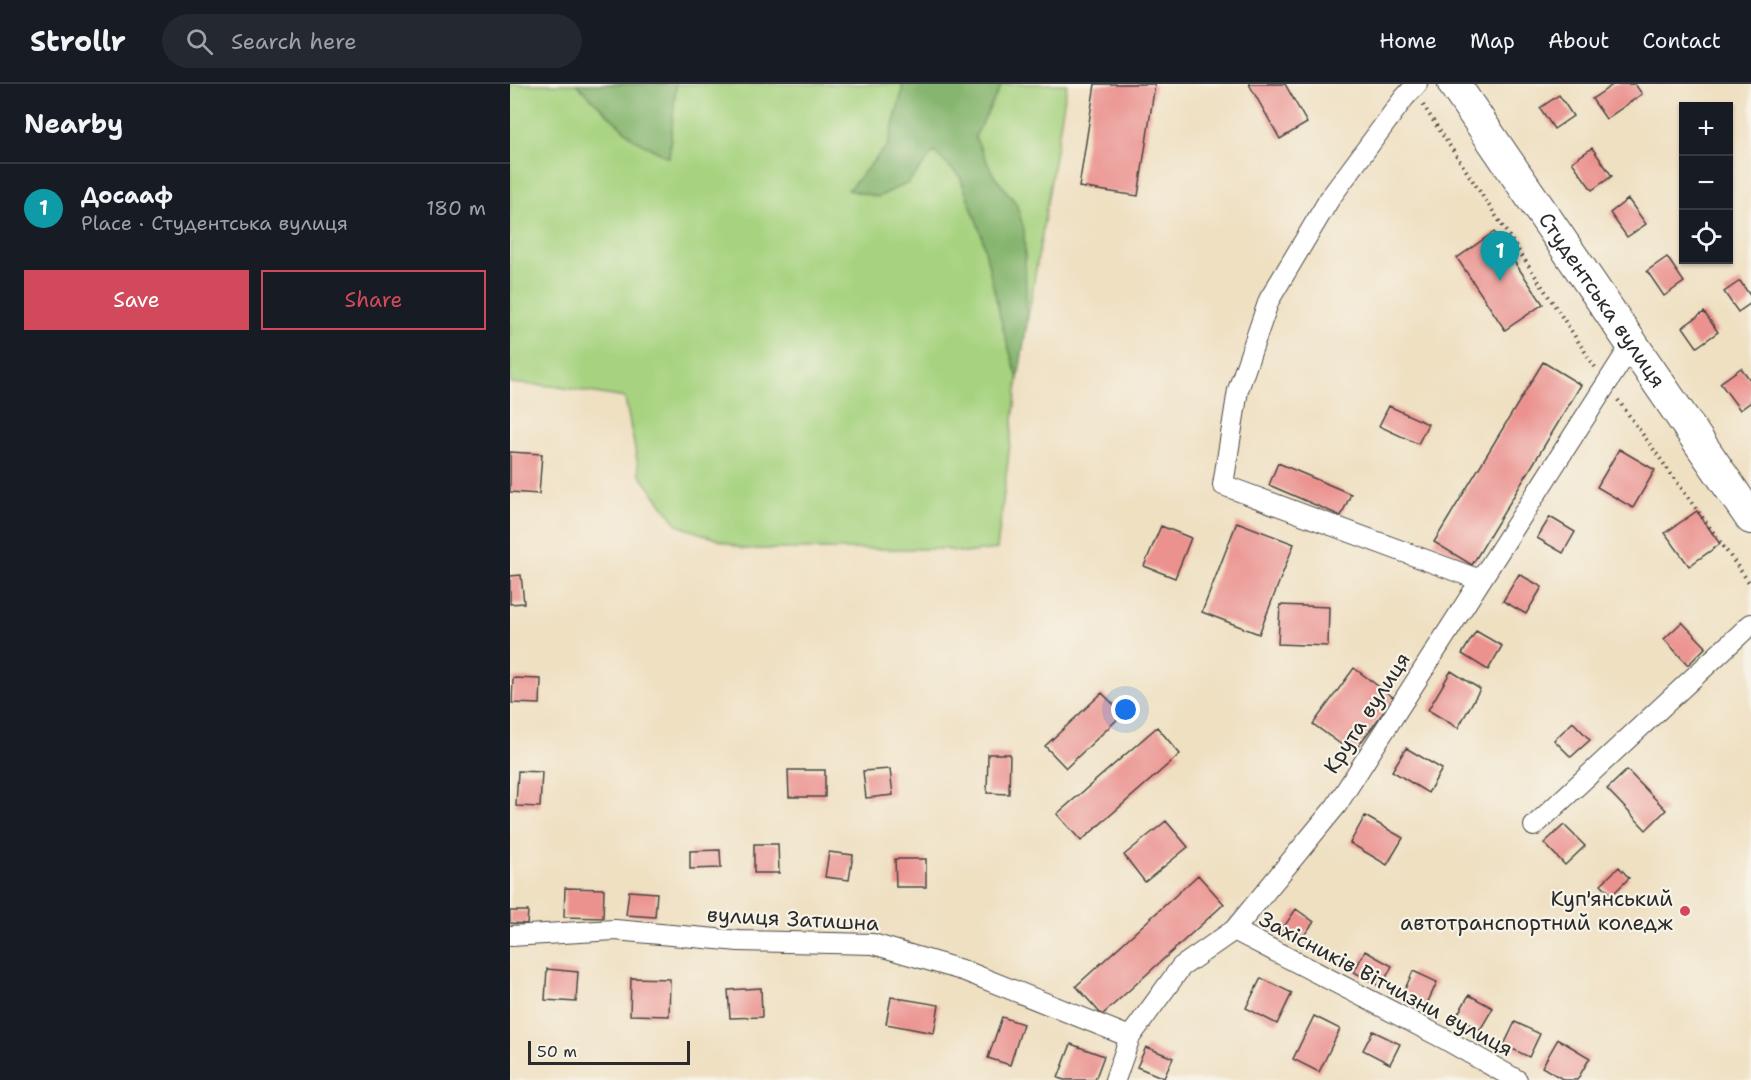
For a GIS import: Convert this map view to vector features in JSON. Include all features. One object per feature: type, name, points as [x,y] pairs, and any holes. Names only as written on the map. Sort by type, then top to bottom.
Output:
[{"type":"main road","name":"Студентська вулиця","points":[[1454,84],[1751,518]]},
{"type":"street","points":[[1414,86],[1330,198],[1269,300],[1238,390],[1223,485],[1480,580]]},
{"type":"street","name":"Крута вулиця","points":[[1115,1080],[1131,1037],[1181,967],[1234,930],[1336,806],[1632,344]]},
{"type":"street","points":[[1534,826],[1751,624]]},
{"type":"street","name":"вулиця Затишна","points":[[510,936],[615,930],[739,941],[873,944],[965,971],[1131,1037]]},
{"type":"street","name":"Захісників Вітчизни вулиця","points":[[1234,930],[1443,1038],[1516,1080]]},
{"type":"path","points":[[1414,86],[1606,384],[1751,585]]},
{"type":"green space","points":[[510,84],[1067,84],[1019,371],[997,549],[965,553],[945,549],[743,549],[678,525],[640,475],[625,398],[553,386],[510,383]]},
{"type":"green space","points":[[576,84],[676,84],[669,158],[635,140]]},
{"type":"green space","points":[[902,84],[1002,84],[975,137],[993,174],[1016,203],[1024,229],[1027,322],[1018,379],[1003,329],[981,233],[960,177],[934,152],[908,183],[878,197],[848,190],[888,145]]},
{"type":"building","points":[[1095,84],[1155,84],[1138,196],[1079,187]]},
{"type":"building","points":[[1249,84],[1285,84],[1307,123],[1280,139]]},
{"type":"building","points":[[1614,84],[1635,84],[1642,94],[1606,119],[1592,99]]},
{"type":"building","points":[[1559,95],[1573,116],[1554,129],[1540,108]]},
{"type":"building","points":[[1592,148],[1612,176],[1592,190],[1572,162]]},
{"type":"building","points":[[1628,199],[1646,224],[1627,237],[1610,213]]},
{"type":"building","points":[[1494,232],[1543,304],[1505,330],[1457,258]]},
{"type":"building","points":[[1667,257],[1684,282],[1664,296],[1647,271]]},
{"type":"building","points":[[1740,281],[1751,297],[1751,303],[1738,312],[1724,292]]},
{"type":"building","points":[[1704,312],[1718,332],[1697,347],[1683,327]]},
{"type":"building","points":[[1543,362],[1581,385],[1472,565],[1434,542]]},
{"type":"building","points":[[1741,368],[1751,381],[1751,402],[1740,410],[1720,383]]},
{"type":"building","points":[[1389,406],[1428,424],[1418,444],[1379,426]]},
{"type":"building","points":[[1619,449],[1655,470],[1633,508],[1597,487]]},
{"type":"building","points":[[510,452],[542,454],[539,494],[510,492]]},
{"type":"building","points":[[1278,463],[1351,494],[1341,516],[1269,485]]},
{"type":"building","points":[[1697,511],[1720,544],[1689,566],[1665,533]]},
{"type":"building","points":[[1550,517],[1575,532],[1563,553],[1537,538]]},
{"type":"building","points":[[1237,522],[1294,544],[1259,634],[1202,612]]},
{"type":"building","points":[[1161,526],[1191,538],[1175,578],[1144,566]]},
{"type":"building","points":[[1519,574],[1542,587],[1526,614],[1503,601]]},
{"type":"building","points":[[521,575],[524,603],[510,604],[510,576]]},
{"type":"building","points":[[1280,605],[1329,607],[1328,646],[1278,644]]},
{"type":"building","points":[[1682,622],[1706,647],[1688,665],[1664,639]]},
{"type":"building","points":[[1476,631],[1502,646],[1488,670],[1462,654]]},
{"type":"building","points":[[1354,668],[1394,698],[1353,753],[1313,724]]},
{"type":"building","points":[[1451,671],[1480,689],[1458,728],[1428,710]]},
{"type":"building","points":[[513,678],[541,679],[540,704],[512,703]]},
{"type":"building","points":[[1102,693],[1123,714],[1066,768],[1045,746]]},
{"type":"building","points":[[1573,722],[1590,740],[1571,757],[1554,740]]},
{"type":"building","points":[[1157,727],[1180,754],[1081,841],[1057,814]]},
{"type":"building","points":[[1406,748],[1442,769],[1428,793],[1392,771]]},
{"type":"building","points":[[988,754],[1010,754],[1009,794],[987,793]]},
{"type":"building","points":[[890,769],[893,795],[866,798],[863,771]]},
{"type":"building","points":[[788,770],[825,770],[825,797],[789,797]]},
{"type":"building","points":[[1627,770],[1666,810],[1646,830],[1607,789]]},
{"type":"building","points":[[518,771],[542,772],[540,807],[516,806]]},
{"type":"building","points":[[1365,816],[1403,838],[1387,865],[1350,843]]},
{"type":"building","points":[[1166,821],[1188,847],[1145,882],[1124,855]]},
{"type":"building","points":[[1564,825],[1585,846],[1565,865],[1544,843]]},
{"type":"building","points":[[754,844],[778,844],[779,873],[754,873]]},
{"type":"building","points":[[720,850],[721,868],[690,869],[690,851]]},
{"type":"building","points":[[829,852],[853,855],[849,880],[825,877]]},
{"type":"building","points":[[895,859],[926,859],[926,887],[896,887]]},
{"type":"building","points":[[1619,867],[1629,878],[1612,895],[1601,884]]},
{"type":"building","points":[[1198,875],[1224,904],[1102,1015],[1076,986]]},
{"type":"building","points":[[565,888],[604,889],[603,918],[564,917]]},
{"type":"building","points":[[629,891],[657,893],[655,917],[626,915]]},
{"type":"building","points":[[1296,909],[1314,922],[1298,943],[1281,931]]},
{"type":"building","points":[[510,911],[528,911],[527,924],[510,923]]},
{"type":"building","points":[[1365,951],[1392,966],[1381,987],[1354,972]]},
{"type":"building","points":[[547,969],[578,972],[576,1002],[545,1000]]},
{"type":"building","points":[[1413,971],[1437,982],[1425,1008],[1401,998]]},
{"type":"building","points":[[631,978],[670,979],[669,1016],[630,1015]]},
{"type":"building","points":[[1261,978],[1292,993],[1277,1024],[1246,1008]]},
{"type":"building","points":[[761,988],[762,1017],[730,1018],[728,990]]},
{"type":"building","points":[[1469,995],[1493,1008],[1480,1030],[1456,1017]]},
{"type":"building","points":[[891,997],[939,1005],[934,1033],[886,1024]]},
{"type":"building","points":[[1314,1016],[1340,1029],[1319,1072],[1293,1059]]},
{"type":"building","points":[[1002,1017],[1023,1024],[1010,1065],[988,1058]]},
{"type":"building","points":[[1515,1022],[1540,1034],[1529,1057],[1504,1045]]},
{"type":"building","points":[[1373,1031],[1400,1044],[1390,1064],[1363,1050]]},
{"type":"building","points":[[1558,1039],[1590,1058],[1577,1080],[1564,1080],[1542,1067]]},
{"type":"building","points":[[1071,1044],[1104,1056],[1095,1080],[1058,1078]]},
{"type":"building","points":[[1146,1047],[1173,1058],[1164,1078],[1137,1067]]},
{"type":"place","name":"Досааф","points":[[1500,281]]},
{"type":"place","name":"Куп'янський автотранспортний коледж","points":[[1685,911]]}]
